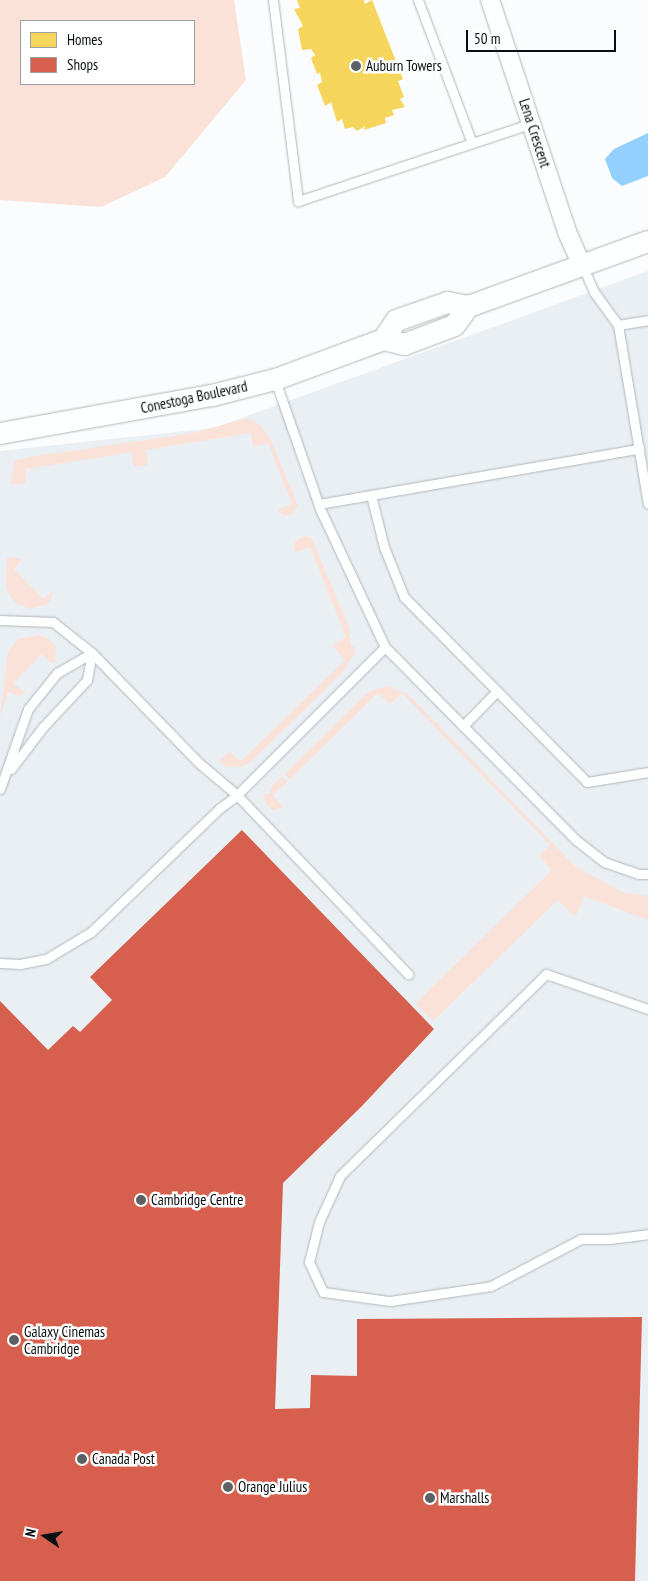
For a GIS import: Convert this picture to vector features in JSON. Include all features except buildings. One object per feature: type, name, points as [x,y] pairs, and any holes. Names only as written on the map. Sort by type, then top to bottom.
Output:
[{"type":"street","name":"Lena Crescent","points":[[490,0],[567,232],[582,265]]},
{"type":"street","name":"Conestoga Boulevard","points":[[0,433],[212,396],[275,379],[383,339],[404,344],[454,325],[468,306],[648,241]]},
{"type":"lane","points":[[273,0],[298,202],[532,123]]},
{"type":"lane","points":[[418,0],[472,143]]},
{"type":"lane","points":[[582,265],[594,292],[618,325],[648,504]]},
{"type":"lane","points":[[618,325],[648,320]]},
{"type":"lane","points":[[275,379],[319,504],[385,647],[576,840],[604,862],[638,874],[648,874]]},
{"type":"lane","points":[[319,504],[639,449]]},
{"type":"lane","points":[[371,495],[384,547],[404,597],[587,782],[648,772]]},
{"type":"lane","points":[[0,620],[53,622],[92,653],[199,763],[237,795],[408,974]]},
{"type":"lane","points":[[0,963],[20,964],[46,959],[91,932],[220,808],[237,795],[385,647]]},
{"type":"lane","points":[[0,789],[28,709],[57,673],[92,653]]},
{"type":"lane","points":[[6,775],[43,727],[87,680],[92,653]]},
{"type":"lane","points":[[463,726],[497,691]]},
{"type":"lane","points":[[648,1009],[546,974],[340,1176],[319,1222],[309,1262],[324,1292],[390,1301],[491,1286],[582,1239],[609,1240],[648,1234]]},
{"type":"shaded area","points":[[0,0],[234,0],[246,80],[165,177],[101,207],[0,200]]},
{"type":"shaded area","points":[[648,271],[648,1581],[0,1581],[0,451],[214,428]]},
{"type":"shaded area","points":[[250,419],[261,426],[271,440],[298,506],[292,514],[285,516],[278,512],[279,509],[292,504],[268,443],[253,447],[251,433],[146,450],[148,465],[134,467],[131,452],[26,469],[25,484],[11,484],[14,461],[193,433]]},
{"type":"shaded area","points":[[304,536],[311,537],[349,627],[351,646],[355,647],[354,655],[341,674],[253,760],[241,767],[226,766],[219,761],[229,752],[241,761],[345,660],[332,645],[346,637],[310,547],[296,552],[294,548],[295,542]]},
{"type":"shaded area","points":[[7,557],[20,559],[21,561],[14,569],[43,599],[54,590],[50,601],[45,605],[30,609],[16,603],[8,593],[6,585]]},
{"type":"shaded area","points":[[40,635],[56,646],[55,663],[51,663],[42,654],[13,683],[25,692],[20,696],[8,692],[0,717],[8,651],[18,639]]},
{"type":"shaded area","points":[[389,686],[408,694],[575,866],[624,893],[648,896],[648,920],[584,896],[577,914],[574,916],[558,900],[433,1021],[415,1004],[552,870],[539,856],[550,845],[402,693],[390,704],[378,693],[290,779],[285,774],[366,694]]},
{"type":"shaded area","points":[[282,776],[287,782],[273,795],[283,807],[272,810],[265,803],[264,794],[269,794],[272,786]]},
{"type":"water","points":[[648,133],[648,176],[622,186],[612,178],[605,159],[614,149]]},
{"type":"place","name":"Auburn Towers","points":[[356,66]]},
{"type":"place","name":"Cambridge Centre","points":[[141,1200]]},
{"type":"place","name":"Galaxy Cinemas Cambridge","points":[[14,1340]]},
{"type":"place","name":"Canada Post","points":[[82,1459]]},
{"type":"place","name":"Orange Julius","points":[[228,1487]]},
{"type":"place","name":"Marshalls","points":[[430,1498]]}]
